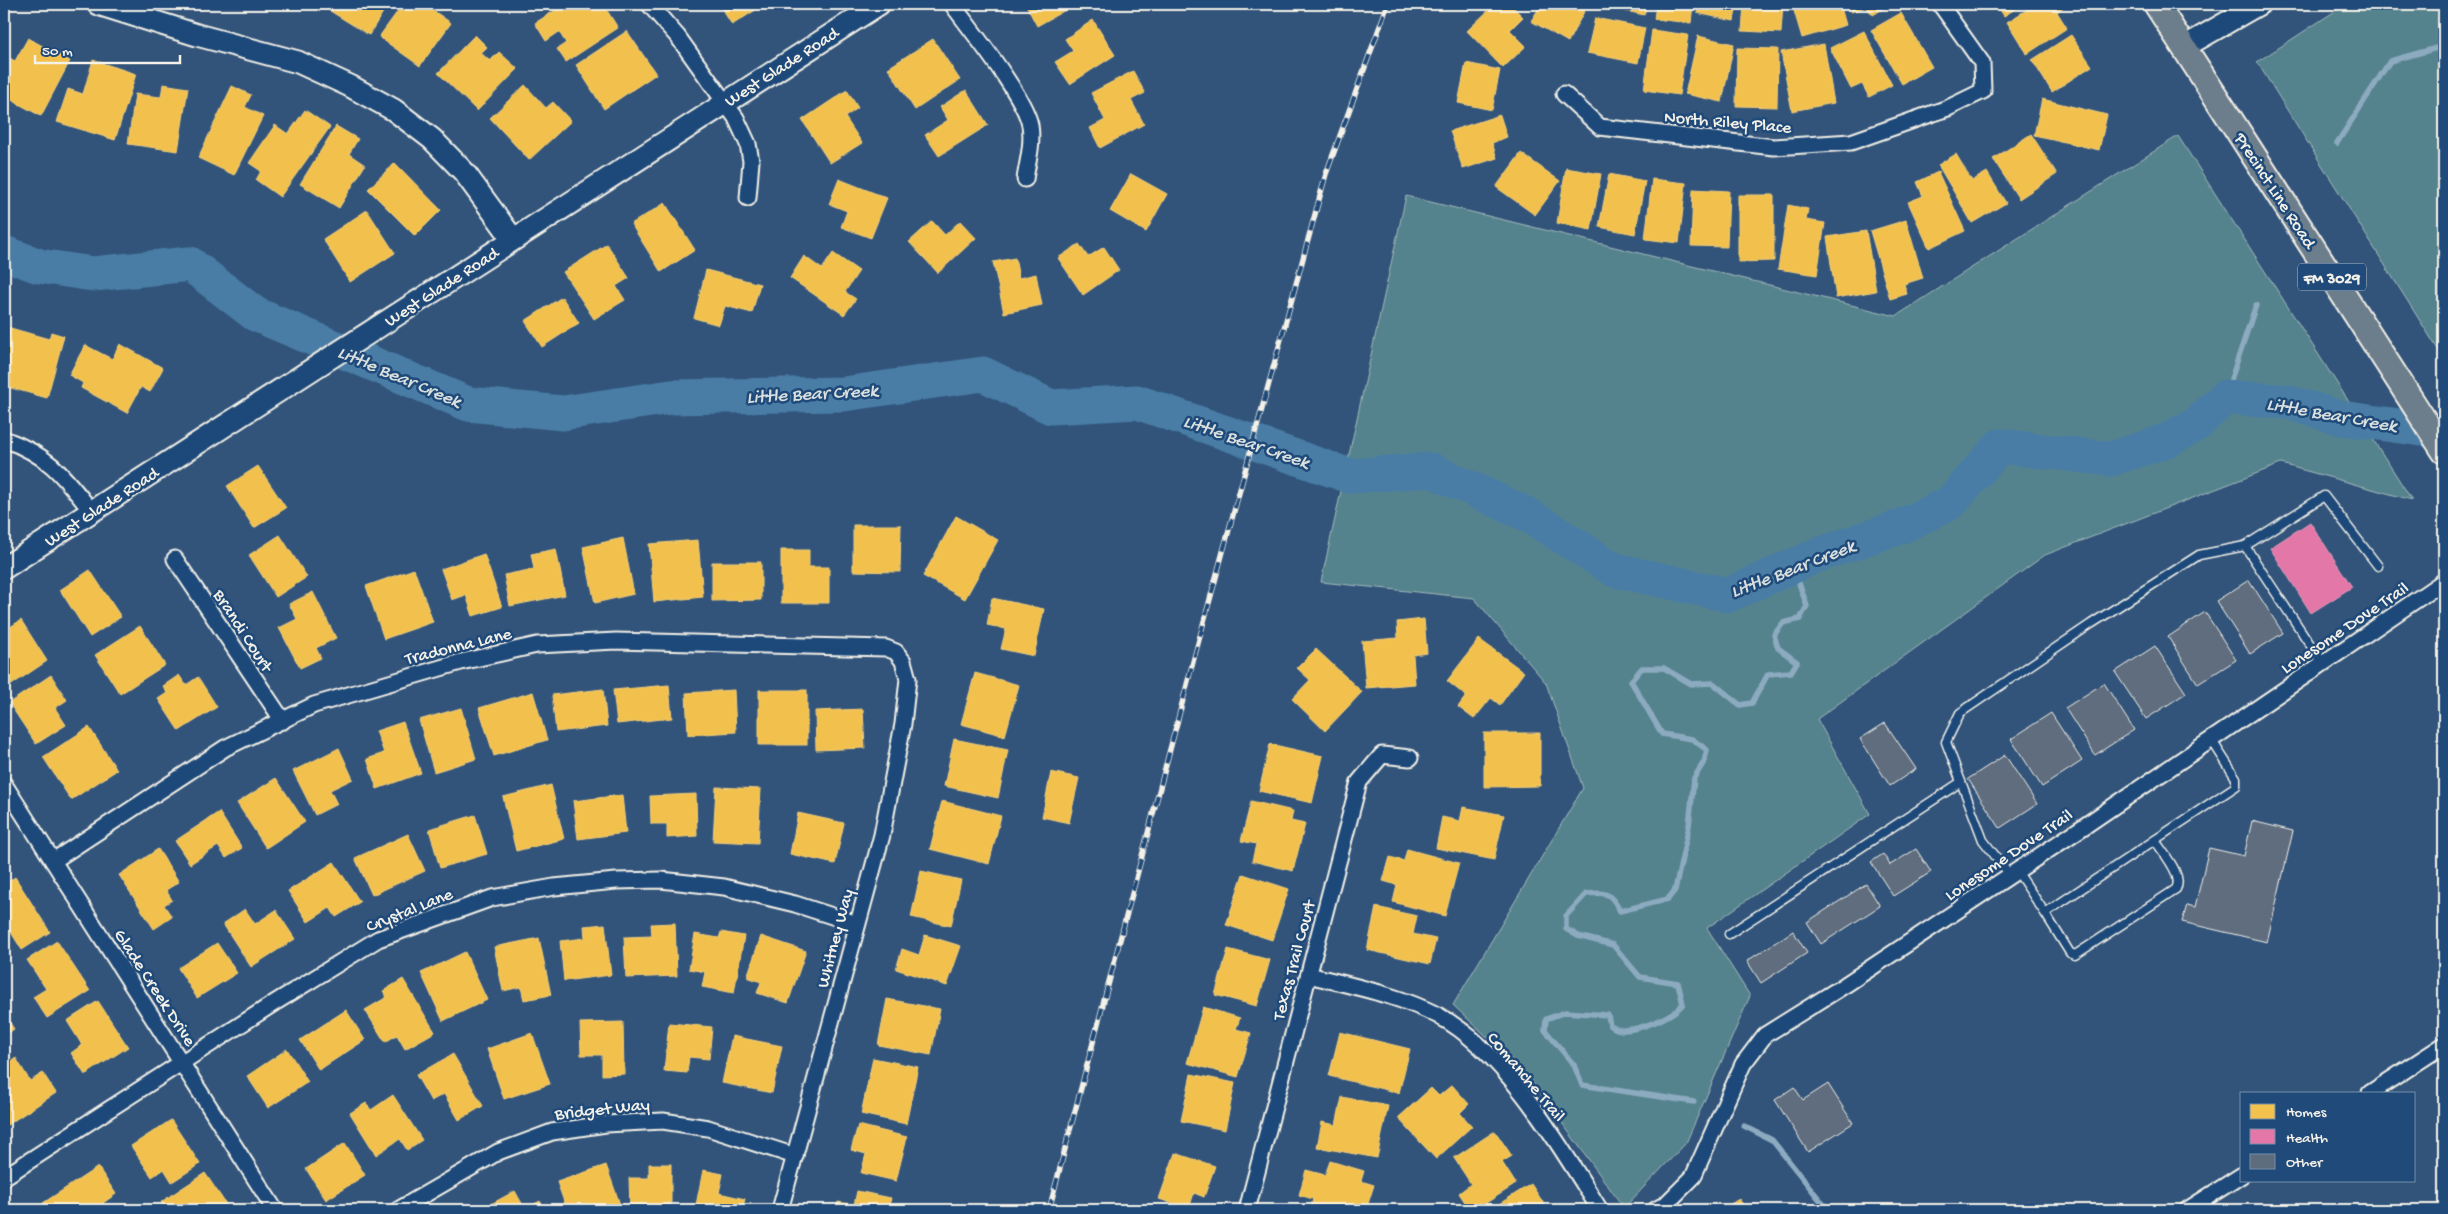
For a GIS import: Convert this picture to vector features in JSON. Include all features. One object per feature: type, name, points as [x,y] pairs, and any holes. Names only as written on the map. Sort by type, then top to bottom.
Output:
[{"type":"main road","points":[[98,4],[130,9],[197,36],[298,62],[350,86],[394,110],[432,139],[464,172],[513,239]]},
{"type":"main road","name":"West Glade Road","points":[[4,568],[724,102],[879,4]]},
{"type":"main road","name":"Precinct Line Road","points":[[2156,4],[2444,451]]},
{"type":"main road","points":[[2184,48],[2259,4]]},
{"type":"street","points":[[649,4],[678,37],[736,118],[748,144],[751,161],[748,198]]},
{"type":"street","points":[[952,4],[1018,99],[1029,122],[1032,140],[1025,178]]},
{"type":"street","name":"North Riley Place","points":[[1564,94],[1600,127],[1774,147],[1851,142],[1948,108],[1983,91],[1982,63],[1940,4]]},
{"type":"street","points":[[4,439],[30,449],[53,465],[92,512]]},
{"type":"street","name":"Brandi Court","points":[[175,559],[283,721]]},
{"type":"street","name":"Lonesome Dove Trail","points":[[1655,1210],[1666,1204],[1693,1177],[1743,1064],[1765,1035],[1845,985],[2014,873],[2444,581]]},
{"type":"street","name":"Tradonna Lane","points":[[53,860],[225,748],[323,702],[461,662],[538,645],[616,641],[886,648],[896,652],[903,662],[906,672]]},
{"type":"street","name":"Whitney Way","points":[[780,1210],[882,835],[903,724],[908,678],[906,672]]},
{"type":"street","name":"Texas Trail Court","points":[[1247,1210],[1359,782],[1382,755],[1410,758]]},
{"type":"street","name":"Glade Creek Drive","points":[[4,784],[275,1210]]},
{"type":"street","name":"Crystal Lane","points":[[4,1177],[378,939],[492,898],[554,887],[616,881],[661,880],[724,888],[795,904],[857,924]]},
{"type":"street","name":"Comanche Trail","points":[[1309,975],[1400,999],[1440,1016],[1482,1047],[1518,1088],[1561,1148],[1600,1210]]},
{"type":"street","points":[[2372,1092],[2444,1045]]},
{"type":"street","name":"Bridget Way","points":[[398,1210],[498,1152],[552,1132],[606,1124],[662,1121],[708,1128],[795,1156]]},
{"type":"street","points":[[2187,1210],[2240,1176]]},
{"type":"lane","points":[[2154,840],[2178,877],[2176,889],[2075,955],[2070,953],[2045,913],[2014,873],[1983,840],[1946,742],[1960,713],[2091,624],[2199,555],[2245,546],[2324,496],[2378,566]]},
{"type":"lane","points":[[2245,546],[2323,664]]},
{"type":"lane","points":[[2045,913],[2236,786],[2236,778],[2211,739]]},
{"type":"lane","points":[[1729,934],[1961,782]]},
{"type":"green space","points":[[2346,4],[2444,4],[2444,359],[2257,62]]},
{"type":"green space","points":[[2178,136],[2412,500],[2281,464],[2045,555],[1817,719],[1870,814],[1707,928],[1750,996],[1686,1143],[1624,1208],[1525,1072],[1453,1005],[1583,788],[1546,683],[1474,598],[1321,582],[1406,196],[1896,316]]},
{"type":"building: Homes","points":[[330,4],[388,4],[369,35],[327,9]]},
{"type":"building: Homes","points":[[403,4],[424,4],[451,23],[420,66],[379,37]]},
{"type":"building: Homes","points":[[565,4],[586,4],[589,8],[596,4],[603,4],[618,28],[566,62],[557,49],[566,43],[559,32],[546,41],[535,23]]},
{"type":"building: Homes","points":[[719,4],[765,4],[732,25]]},
{"type":"building: Homes","points":[[1032,4],[1076,4],[1037,26],[1027,7]]},
{"type":"building: Homes","points":[[1495,4],[1510,4],[1523,17],[1510,30],[1526,46],[1503,68],[1467,31]]},
{"type":"building: Homes","points":[[1532,4],[1579,4],[1586,8],[1568,42],[1531,21],[1539,8]]},
{"type":"building: Homes","points":[[1604,4],[1647,4],[1644,15],[1603,6]]},
{"type":"building: Homes","points":[[1656,4],[1693,4],[1691,23],[1654,19]]},
{"type":"building: Homes","points":[[1699,4],[1737,4],[1734,21],[1697,13]]},
{"type":"building: Homes","points":[[1744,4],[1783,4],[1781,33],[1742,31]]},
{"type":"building: Homes","points":[[1792,4],[1840,4],[1846,25],[1802,38]]},
{"type":"building: Homes","points":[[1848,4],[1891,4],[1873,15],[1866,7],[1851,12]]},
{"type":"building: Homes","points":[[1996,4],[2023,4],[2004,16]]},
{"type":"building: Homes","points":[[2036,4],[2065,4],[2057,12],[2067,28],[2027,54],[2007,22]]},
{"type":"building: Homes","points":[[1901,13],[1932,67],[1902,84],[1871,30]]},
{"type":"building: Homes","points":[[1595,18],[1645,28],[1638,63],[1587,53]]},
{"type":"building: Homes","points":[[1093,20],[1115,55],[1070,84],[1055,62],[1073,51],[1065,39]]},
{"type":"building: Homes","points":[[1652,30],[1688,35],[1679,95],[1644,90]]},
{"type":"building: Homes","points":[[627,31],[656,74],[604,109],[576,65]]},
{"type":"building: Homes","points":[[1864,31],[1892,85],[1869,97],[1862,84],[1851,89],[1830,48]]},
{"type":"building: Homes","points":[[475,35],[487,47],[481,53],[490,61],[499,52],[518,69],[477,111],[438,73]]},
{"type":"building: Homes","points":[[2071,35],[2092,66],[2052,92],[2032,60]]},
{"type":"building: Homes","points":[[1698,36],[1734,44],[1722,102],[1685,94]]},
{"type":"building: Homes","points":[[28,38],[70,61],[41,116],[4,96],[4,59],[6,56],[15,61]]},
{"type":"building: Homes","points":[[933,39],[960,80],[915,110],[888,68]]},
{"type":"building: Homes","points":[[1824,44],[1834,103],[1792,111],[1781,52]]},
{"type":"building: Homes","points":[[1737,48],[1778,49],[1777,107],[1736,106]]},
{"type":"building: Homes","points":[[93,60],[136,74],[115,140],[57,122],[68,89],[83,94]]},
{"type":"building: Homes","points":[[1466,63],[1500,70],[1492,110],[1458,103]]},
{"type":"building: Homes","points":[[1133,71],[1145,93],[1131,100],[1144,124],[1100,148],[1090,128],[1105,120],[1091,93]]},
{"type":"building: Homes","points":[[163,84],[188,88],[178,151],[128,144],[135,94],[161,97]]},
{"type":"building: Homes","points":[[525,85],[546,108],[553,102],[571,121],[529,160],[490,118]]},
{"type":"building: Homes","points":[[232,86],[251,95],[245,107],[263,116],[234,175],[198,158]]},
{"type":"building: Homes","points":[[847,90],[858,108],[845,117],[862,143],[830,163],[802,120]]},
{"type":"building: Homes","points":[[966,90],[988,125],[939,156],[925,135],[948,120],[940,107]]},
{"type":"building: Homes","points":[[2042,99],[2107,115],[2099,150],[2034,135]]},
{"type":"building: Homes","points":[[305,110],[330,127],[280,197],[256,180],[261,171],[249,163],[275,125],[288,134]]},
{"type":"building: Homes","points":[[1500,115],[1507,137],[1492,143],[1497,158],[1463,169],[1450,131]]},
{"type":"building: Homes","points":[[336,126],[358,139],[349,154],[365,165],[339,208],[300,184]]},
{"type":"building: Homes","points":[[2031,134],[2057,174],[2019,199],[1993,159]]},
{"type":"building: Homes","points":[[1521,153],[1560,181],[1535,215],[1496,187]]},
{"type":"building: Homes","points":[[1956,154],[1972,181],[1987,172],[2006,203],[1972,223],[1938,165]]},
{"type":"building: Homes","points":[[395,163],[441,210],[415,236],[368,189]]},
{"type":"building: Homes","points":[[1566,168],[1601,174],[1591,230],[1557,223]]},
{"type":"building: Homes","points":[[1938,172],[1965,231],[1929,248],[1908,202],[1923,196],[1917,182]]},
{"type":"building: Homes","points":[[1131,174],[1167,194],[1146,232],[1110,211]]},
{"type":"building: Homes","points":[[1609,174],[1645,181],[1635,234],[1599,227]]},
{"type":"building: Homes","points":[[839,179],[887,198],[871,238],[841,227],[847,211],[829,204]]},
{"type":"building: Homes","points":[[1652,179],[1686,183],[1679,243],[1645,239]]},
{"type":"building: Homes","points":[[1693,189],[1729,191],[1727,247],[1691,246]]},
{"type":"building: Homes","points":[[1738,195],[1774,195],[1774,261],[1738,262]]},
{"type":"building: Homes","points":[[665,203],[695,250],[661,272],[631,224]]},
{"type":"building: Homes","points":[[1788,205],[1808,209],[1806,220],[1825,223],[1817,275],[1778,269]]},
{"type":"building: Homes","points":[[367,210],[395,253],[350,282],[323,239]]},
{"type":"building: Homes","points":[[1906,220],[1923,278],[1904,284],[1907,294],[1890,299],[1870,231]]},
{"type":"building: Homes","points":[[932,221],[945,235],[960,221],[976,238],[938,273],[909,242]]},
{"type":"building: Homes","points":[[1866,231],[1876,291],[1836,298],[1827,237]]},
{"type":"building: Homes","points":[[607,244],[629,278],[616,286],[625,300],[594,319],[563,272]]},
{"type":"building: Homes","points":[[1079,244],[1088,257],[1104,247],[1119,270],[1083,295],[1058,258]]},
{"type":"building: Homes","points":[[833,253],[859,271],[845,292],[856,299],[844,315],[790,278],[804,256],[822,269]]},
{"type":"building: Homes","points":[[1015,258],[1019,278],[1036,274],[1042,305],[1004,313],[993,262]]},
{"type":"building: Homes","points":[[706,270],[760,284],[752,313],[725,306],[719,325],[694,318]]},
{"type":"building: Homes","points":[[562,297],[579,323],[542,347],[525,321]]},
{"type":"building: Homes","points":[[7,327],[49,339],[51,332],[64,336],[47,398],[4,386],[4,338]]},
{"type":"building: Homes","points":[[120,344],[163,368],[150,392],[141,387],[127,413],[81,388],[83,383],[69,375],[85,345],[112,359]]},
{"type":"building: Homes","points":[[258,466],[286,508],[254,528],[227,486]]},
{"type":"building: Homes","points":[[956,516],[998,540],[965,599],[923,576]]},
{"type":"building: Homes","points":[[853,525],[901,525],[900,572],[853,571]]},
{"type":"building: Homes","points":[[280,535],[307,577],[276,597],[249,555]]},
{"type":"building: Homes","points":[[623,538],[634,594],[595,603],[583,547]]},
{"type":"building: Homes","points":[[698,540],[703,597],[654,602],[649,544]]},
{"type":"building: Homes","points":[[556,549],[565,595],[510,606],[504,575],[534,569],[531,554]]},
{"type":"building: Homes","points":[[781,550],[809,550],[809,567],[829,567],[829,603],[781,603]]},
{"type":"building: Homes","points":[[484,554],[502,607],[473,616],[466,595],[452,600],[441,569]]},
{"type":"building: Homes","points":[[712,562],[761,562],[761,600],[712,601]]},
{"type":"building: Homes","points":[[414,569],[433,622],[384,639],[366,586]]},
{"type":"building: Homes","points":[[90,570],[121,617],[90,637],[60,590]]},
{"type":"building: Homes","points":[[313,592],[336,638],[316,648],[321,658],[300,668],[279,628],[297,619],[289,604]]},
{"type":"building: Homes","points":[[992,598],[1044,609],[1034,656],[1001,649],[1006,629],[987,625]]},
{"type":"building: Homes","points":[[1424,619],[1427,653],[1413,655],[1415,684],[1366,688],[1362,641],[1398,638],[1397,622]]},
{"type":"building: Homes","points":[[21,620],[47,661],[4,690],[4,631]]},
{"type":"building: Homes","points":[[140,626],[165,665],[120,694],[95,655]]},
{"type":"building: Homes","points":[[1479,639],[1524,672],[1500,705],[1491,698],[1474,719],[1458,707],[1466,696],[1447,681]]},
{"type":"building: Homes","points":[[1316,649],[1362,692],[1325,731],[1292,699],[1310,680],[1297,668]]},
{"type":"building: Homes","points":[[975,673],[1019,685],[1005,736],[961,724]]},
{"type":"building: Homes","points":[[51,675],[67,700],[55,708],[66,725],[36,744],[9,703]]},
{"type":"building: Homes","points":[[179,675],[186,685],[198,677],[217,707],[179,731],[158,699],[167,693],[163,686]]},
{"type":"building: Homes","points":[[669,685],[672,718],[617,724],[613,690]]},
{"type":"building: Homes","points":[[603,689],[607,726],[556,732],[552,695]]},
{"type":"building: Homes","points":[[734,690],[736,732],[688,735],[686,693]]},
{"type":"building: Homes","points":[[759,690],[807,690],[807,745],[759,745]]},
{"type":"building: Homes","points":[[533,692],[547,740],[494,756],[479,708]]},
{"type":"building: Homes","points":[[461,708],[476,759],[434,772],[419,720]]},
{"type":"building: Homes","points":[[863,709],[865,748],[816,750],[815,711]]},
{"type":"building: Homes","points":[[403,722],[421,773],[377,789],[367,759],[384,753],[376,731]]},
{"type":"building: Homes","points":[[89,727],[117,770],[71,800],[43,757]]},
{"type":"building: Homes","points":[[1484,733],[1540,733],[1540,786],[1484,787]]},
{"type":"building: Homes","points":[[954,739],[1008,750],[998,798],[944,786]]},
{"type":"building: Homes","points":[[1270,744],[1323,756],[1312,803],[1259,791]]},
{"type":"building: Homes","points":[[339,748],[353,779],[330,790],[337,804],[315,815],[293,771]]},
{"type":"building: Homes","points":[[1051,772],[1079,778],[1069,823],[1042,817]]},
{"type":"building: Homes","points":[[276,778],[305,822],[266,848],[237,803]]},
{"type":"building: Homes","points":[[551,785],[564,839],[516,851],[503,797]]},
{"type":"building: Homes","points":[[716,787],[761,789],[758,843],[713,841]]},
{"type":"building: Homes","points":[[696,794],[697,836],[667,838],[667,824],[651,824],[650,796]]},
{"type":"building: Homes","points":[[622,795],[626,833],[578,839],[573,801]]},
{"type":"building: Homes","points":[[942,801],[1001,816],[989,864],[930,849]]},
{"type":"building: Homes","points":[[1251,801],[1293,811],[1291,821],[1305,824],[1293,871],[1252,861],[1256,844],[1241,841]]},
{"type":"building: Homes","points":[[1463,807],[1504,815],[1494,860],[1436,848],[1442,817],[1460,821]]},
{"type":"building: Homes","points":[[219,812],[242,848],[226,858],[218,846],[190,864],[175,841]]},
{"type":"building: Homes","points":[[798,813],[844,823],[835,864],[790,854]]},
{"type":"building: Homes","points":[[475,815],[487,854],[440,868],[429,829]]},
{"type":"building: Homes","points":[[408,834],[425,871],[372,895],[355,858]]},
{"type":"building: Homes","points":[[158,849],[179,882],[166,890],[172,900],[164,905],[172,917],[154,929],[119,875]]},
{"type":"building: Homes","points":[[1407,849],[1459,863],[1445,916],[1393,902],[1397,885],[1383,881],[1390,857],[1404,861]]},
{"type":"building: Homes","points":[[334,862],[360,902],[336,917],[330,908],[308,922],[288,891]]},
{"type":"building: Homes","points":[[921,871],[961,880],[951,926],[911,917]]},
{"type":"building: Homes","points":[[1243,874],[1289,889],[1272,940],[1226,925]]},
{"type":"building: Homes","points":[[15,877],[50,932],[22,950],[4,921],[4,885]]},
{"type":"building: Homes","points":[[1376,907],[1417,916],[1413,934],[1436,939],[1430,964],[1367,950]]},
{"type":"building: Homes","points":[[245,909],[255,924],[276,910],[295,939],[251,967],[223,924]]},
{"type":"building: Homes","points":[[675,923],[677,976],[626,978],[624,937],[652,936],[651,924]]},
{"type":"building: Homes","points":[[605,924],[611,975],[564,981],[560,941],[585,938],[584,926]]},
{"type":"building: Homes","points":[[721,932],[744,936],[734,993],[702,987],[705,972],[689,969],[695,934],[719,938]]},
{"type":"building: Homes","points":[[925,935],[961,946],[947,986],[896,969],[902,949],[919,955]]},
{"type":"building: Homes","points":[[761,936],[806,951],[788,1003],[757,993],[761,982],[747,977]]},
{"type":"building: Homes","points":[[539,938],[551,995],[524,1000],[521,987],[503,991],[494,947]]},
{"type":"building: Homes","points":[[57,941],[90,991],[47,1018],[33,997],[46,989],[27,960]]},
{"type":"building: Homes","points":[[217,943],[237,973],[197,998],[178,968]]},
{"type":"building: Homes","points":[[1228,949],[1270,960],[1257,1006],[1215,995]]},
{"type":"building: Homes","points":[[465,952],[487,1000],[443,1021],[421,973]]},
{"type":"building: Homes","points":[[403,979],[435,1032],[405,1049],[397,1035],[385,1042],[365,1010],[387,997],[383,991]]},
{"type":"building: Homes","points":[[887,999],[940,1009],[931,1055],[878,1045]]},
{"type":"building: Homes","points":[[98,1001],[128,1047],[85,1075],[71,1053],[82,1045],[67,1021]]},
{"type":"building: Homes","points":[[1203,1007],[1240,1018],[1236,1029],[1251,1033],[1238,1077],[1187,1063]]},
{"type":"building: Homes","points":[[346,1010],[365,1040],[319,1070],[300,1040]]},
{"type":"building: Homes","points":[[4,1014],[14,1029],[4,1036]]},
{"type":"building: Homes","points":[[623,1022],[624,1074],[602,1075],[602,1055],[581,1055],[580,1023]]},
{"type":"building: Homes","points":[[669,1023],[712,1027],[709,1059],[689,1057],[687,1073],[664,1071]]},
{"type":"building: Homes","points":[[1340,1032],[1410,1049],[1399,1093],[1329,1076]]},
{"type":"building: Homes","points":[[532,1033],[550,1084],[504,1099],[487,1049]]},
{"type":"building: Homes","points":[[732,1036],[782,1046],[772,1093],[722,1083]]},
{"type":"building: Homes","points":[[287,1049],[308,1082],[268,1108],[247,1076]]},
{"type":"building: Homes","points":[[453,1054],[483,1106],[459,1120],[444,1094],[431,1101],[416,1075]]},
{"type":"building: Homes","points":[[16,1058],[30,1081],[43,1073],[56,1093],[4,1127],[4,1066]]},
{"type":"building: Homes","points":[[873,1058],[918,1067],[906,1124],[861,1114]]},
{"type":"building: Homes","points":[[1191,1074],[1235,1083],[1225,1130],[1181,1121]]},
{"type":"building: Homes","points":[[1452,1085],[1469,1104],[1460,1113],[1472,1126],[1436,1159],[1398,1118],[1431,1088],[1439,1096]]},
{"type":"building: Homes","points":[[393,1095],[422,1140],[407,1150],[400,1139],[376,1155],[350,1113],[366,1103],[371,1110]]},
{"type":"building: Homes","points":[[1342,1097],[1388,1106],[1377,1158],[1317,1147],[1322,1122],[1336,1125]]},
{"type":"building: Homes","points":[[171,1120],[200,1164],[172,1182],[164,1169],[152,1177],[131,1146]]},
{"type":"building: Homes","points":[[858,1125],[907,1137],[896,1181],[861,1173],[866,1154],[851,1150]]},
{"type":"building: Homes","points":[[1495,1131],[1512,1156],[1502,1162],[1516,1184],[1475,1210],[1470,1210],[1459,1193],[1471,1184],[1454,1158]]},
{"type":"building: Homes","points":[[345,1143],[365,1175],[326,1200],[306,1169]]},
{"type":"building: Homes","points":[[1175,1153],[1215,1166],[1204,1197],[1194,1193],[1189,1209],[1159,1199]]},
{"type":"building: Homes","points":[[1330,1161],[1364,1171],[1361,1181],[1374,1185],[1366,1210],[1310,1210],[1313,1199],[1299,1195],[1306,1170],[1325,1175]]},
{"type":"building: Homes","points":[[649,1164],[671,1164],[671,1210],[630,1210],[629,1178],[649,1178]]},
{"type":"building: Homes","points":[[606,1165],[622,1210],[567,1210],[557,1182]]},
{"type":"building: Homes","points":[[98,1167],[116,1194],[103,1203],[108,1210],[48,1210],[43,1203]]},
{"type":"building: Homes","points":[[703,1170],[723,1174],[719,1193],[745,1199],[742,1210],[695,1210]]},
{"type":"building: Homes","points":[[205,1173],[230,1210],[166,1210],[161,1202]]},
{"type":"building: Homes","points":[[1531,1184],[1548,1210],[1491,1209]]},
{"type":"building: Homes","points":[[515,1191],[525,1209],[540,1201],[544,1210],[495,1210],[491,1204]]},
{"type":"building: Homes","points":[[857,1191],[891,1198],[888,1210],[836,1210],[838,1202],[854,1205]]},
{"type":"building: Homes","points":[[1739,1199],[1747,1210],[1721,1210]]},
{"type":"building: Health","points":[[2310,522],[2352,587],[2311,613],[2270,548]]},
{"type":"building: Other","points":[[2249,580],[2283,633],[2250,654],[2216,601]]},
{"type":"building: Other","points":[[2205,612],[2236,660],[2198,684],[2168,637]]},
{"type":"building: Other","points":[[2155,646],[2186,693],[2146,719],[2115,672]]},
{"type":"building: Other","points":[[2104,683],[2134,730],[2095,755],[2065,708]]},
{"type":"building: Other","points":[[2051,713],[2082,761],[2042,787],[2011,739]]},
{"type":"building: Other","points":[[1885,723],[1916,769],[1890,786],[1860,739]]},
{"type":"building: Other","points":[[2005,755],[2037,804],[2000,828],[1968,779]]},
{"type":"building: Other","points":[[2252,821],[2293,831],[2267,942],[2182,922],[2187,905],[2195,907],[2209,848],[2244,856]]},
{"type":"building: Other","points":[[1916,849],[1931,872],[1893,896],[1871,862],[1883,854],[1890,865]]},
{"type":"building: Other","points":[[1866,884],[1880,906],[1821,944],[1807,922]]},
{"type":"building: Other","points":[[1793,931],[1807,953],[1761,983],[1747,961]]},
{"type":"building: Other","points":[[1828,1084],[1853,1123],[1808,1152],[1775,1100],[1794,1087],[1803,1100]]},
{"type":"waterway","points":[[2337,143],[2390,61],[2444,46]]},
{"type":"waterway","name":"Little Bear Creek","points":[[4,253],[39,266],[93,274],[190,264],[255,314],[468,404],[563,413],[671,397],[844,394],[983,374],[1051,407],[1137,402],[1350,476],[1431,470],[1528,515],[1615,570],[1728,595],[1818,555],[1902,526],[1950,503],[2000,446],[2111,459],[2168,440],[2197,424],[2225,397],[2287,402],[2341,418],[2444,432]]},
{"type":"waterway","points":[[2225,397],[2256,305]]},
{"type":"waterway","points":[[1694,1102],[1582,1085],[1574,1065],[1545,1030],[1546,1019],[1565,1012],[1608,1015],[1610,1026],[1620,1030],[1628,1030],[1646,1026],[1663,1018],[1683,1004],[1678,983],[1640,977],[1613,945],[1578,936],[1566,929],[1566,916],[1586,894],[1603,893],[1613,900],[1620,911],[1668,899],[1675,890],[1689,826],[1694,778],[1704,762],[1707,750],[1692,739],[1662,734],[1631,681],[1642,668],[1664,668],[1691,684],[1713,683],[1740,705],[1752,703],[1768,674],[1791,672],[1797,662],[1778,648],[1774,635],[1783,623],[1800,619],[1807,606],[1793,566]]},
{"type":"waterway","points":[[1744,1126],[1772,1140],[1828,1210]]},
{"type":"railway","points":[[1049,1210],[1194,658],[1326,174],[1388,4]]}]
